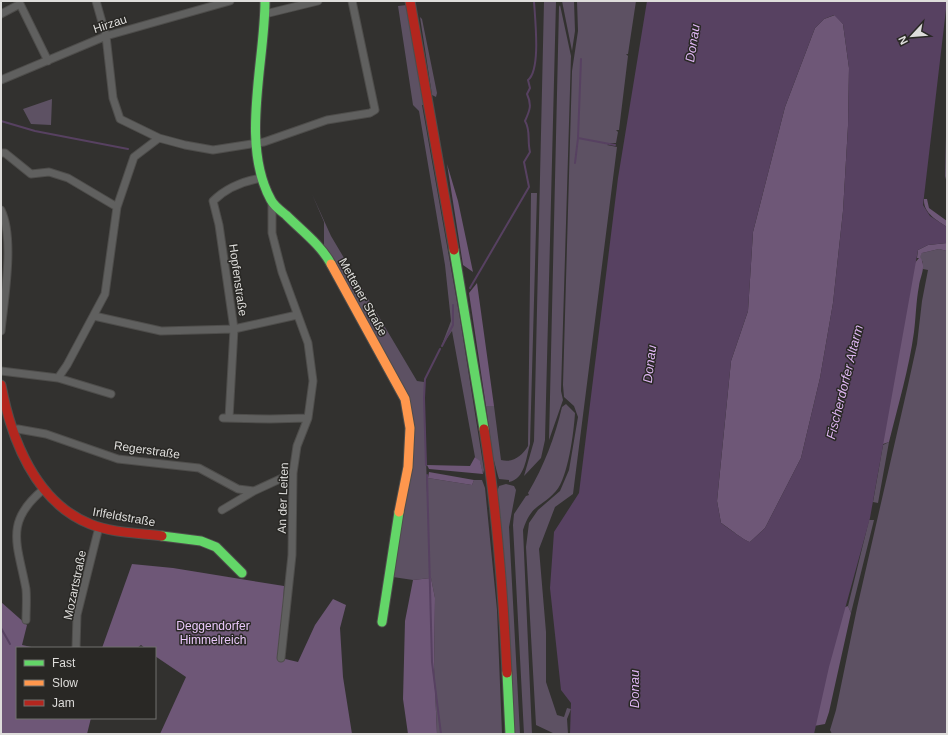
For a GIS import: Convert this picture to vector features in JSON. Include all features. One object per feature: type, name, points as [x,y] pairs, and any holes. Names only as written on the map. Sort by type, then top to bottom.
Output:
[{"type":"street","points":[[96,1],[106,36],[113,98],[120,119],[159,138],[213,150],[256,143],[327,120],[370,114],[375,110],[352,1]]},
{"type":"street","name":"Hirzau","points":[[1,80],[106,36],[230,1]]},
{"type":"street","name":"Mettener Straße","points":[[265,1],[266,14],[258,70],[256,143],[262,178],[272,202],[325,253],[405,399],[410,428],[408,467],[392,543],[382,622]]},
{"type":"street","points":[[266,14],[318,1]]},
{"type":"street","points":[[410,1],[459,277],[492,481],[503,589],[510,734]]},
{"type":"street","points":[[1,14],[19,2],[48,61]]},
{"type":"street","points":[[58,378],[105,294],[117,207],[134,156],[159,138]]},
{"type":"street","points":[[1,153],[5,153],[31,174],[49,172],[68,178],[117,207]]},
{"type":"street","name":"Hopfenstraße","points":[[262,178],[248,180],[223,191],[213,201],[219,225],[234,329],[226,418],[308,418]]},
{"type":"street","name":"An der Leiten","points":[[272,202],[272,233],[282,272],[308,344],[313,381],[308,418],[297,446],[293,473],[292,555],[281,658]]},
{"type":"street","points":[[1,331],[6,275],[7,235],[2,215]]},
{"type":"street","points":[[94,316],[161,331],[234,329],[297,315]]},
{"type":"street","points":[[1,371],[58,378],[111,394]]},
{"type":"street","name":"Irlfeldstraße","points":[[1,385],[2,394],[13,430],[31,470],[44,488],[71,516],[99,527],[201,541],[216,547],[242,572]]},
{"type":"street","name":"Regerstraße","points":[[13,430],[18,429],[46,434],[118,459],[199,468],[238,489],[254,491]]},
{"type":"street","points":[[222,510],[254,491],[293,473]]},
{"type":"street","points":[[26,620],[26,590],[18,556],[18,520],[26,505],[44,488]]},
{"type":"street","name":"Mozartstraße","points":[[76,647],[77,615],[99,527]]},
{"type":"shaded area","points":[[544,1],[556,1],[545,440],[541,458],[524,476],[534,441]]},
{"type":"shaded area","points":[[562,1],[574,1],[575,31],[572,51]]},
{"type":"shaded area","points":[[577,1],[636,1],[628,54],[626,54],[628,56],[619,130],[616,130],[618,132],[616,143],[610,143],[607,145],[617,147],[573,494],[555,507],[539,549],[546,632],[546,682],[557,715],[564,717],[567,708],[571,709],[567,719],[568,734],[555,734],[536,725],[526,547],[529,523],[538,510],[560,491],[569,470],[578,417],[574,406],[564,397],[563,385],[572,71],[578,31]]},
{"type":"shaded area","points":[[407,5],[424,105],[422,105],[460,319],[484,470],[483,474],[480,462],[475,457],[452,331],[441,347],[451,321],[445,265],[419,111],[413,105],[398,6]]},
{"type":"shaded area","points":[[560,5],[571,56],[561,391],[563,400],[549,440],[559,7]]},
{"type":"shaded area","points":[[420,17],[422,19],[437,93],[436,97],[432,95]]},
{"type":"shaded area","points":[[947,96],[947,183],[945,176]]},
{"type":"shaded area","points":[[52,99],[51,125],[31,124],[23,109]]},
{"type":"shaded area","points":[[531,193],[537,193],[530,444],[522,472],[518,477],[509,482],[509,480],[499,479],[498,476],[493,457],[486,406],[494,406],[501,460],[513,460],[517,458],[528,446]]},
{"type":"shaded area","points":[[312,194],[331,236],[417,381],[424,382],[427,493],[428,478],[472,485],[474,480],[482,480],[485,488],[497,610],[502,734],[437,734],[434,667],[435,598],[431,578],[413,580],[393,577],[394,550],[408,491],[408,397],[324,247],[324,222]]},
{"type":"shaded area","points":[[939,249],[947,251],[947,734],[832,734],[830,730],[836,710],[857,608],[917,344],[922,301],[928,270],[923,269],[923,262],[919,257],[922,253]]},
{"type":"shaded area","points":[[566,404],[575,413],[572,442],[564,476],[556,491],[533,511],[526,521],[523,530],[532,734],[524,734],[513,525],[514,514],[526,496],[529,495],[528,493],[548,451],[562,407]]},
{"type":"shaded area","points":[[889,442],[878,503],[873,502],[883,445]]},
{"type":"shaded area","points":[[506,484],[514,486],[516,490],[509,527],[520,734],[514,734],[508,607],[497,492],[499,486]]},
{"type":"shaded area","points":[[869,520],[874,520],[851,613],[848,606]]},
{"type":"green space","points":[[835,15],[843,24],[849,68],[848,126],[843,211],[833,303],[820,378],[801,458],[765,528],[750,542],[721,523],[717,501],[731,361],[748,311],[753,232],[785,107],[815,28],[824,19]]},
{"type":"green space","points":[[447,164],[458,201],[473,272],[463,265]]},
{"type":"green space","points":[[924,199],[927,199],[929,208],[947,221],[947,227],[928,212],[924,204]]},
{"type":"green space","points":[[947,243],[947,251],[939,249],[922,253],[920,257],[923,268],[918,292],[914,332],[909,360],[889,442],[880,445],[913,265],[919,258],[917,258],[918,250],[928,245]]},
{"type":"green space","points":[[477,283],[494,406],[486,406],[469,293]]},
{"type":"green space","points":[[475,457],[480,461],[483,474],[429,469],[427,465],[470,466]]},
{"type":"green space","points":[[429,472],[474,480],[472,485],[428,478]]},
{"type":"green space","name":"Deggendorfer Himmelreich","points":[[132,564],[173,568],[284,586],[281,658],[298,662],[315,625],[333,599],[346,605],[340,628],[343,677],[352,734],[160,734],[186,677],[156,657],[156,647],[144,647],[141,645],[138,647],[102,647]]},
{"type":"green space","points":[[431,578],[435,598],[434,667],[437,734],[408,734],[403,699],[405,621],[413,580]]},
{"type":"green space","points":[[1,602],[27,625],[22,645],[31,647],[16,647],[16,719],[91,719],[87,734],[1,734]]},
{"type":"green space","points":[[848,606],[851,613],[829,712],[825,724],[814,726],[835,611]]},
{"type":"water","points":[[647,1],[947,1],[923,205],[930,216],[947,227],[947,243],[928,245],[918,250],[870,518],[829,667],[814,734],[570,734],[571,703],[561,690],[550,588],[554,532],[579,493],[618,178]],"holes":[[[834,15],[843,24],[849,68],[848,126],[843,211],[833,303],[820,378],[801,458],[765,528],[750,542],[740,537],[721,523],[717,501],[731,361],[748,311],[753,232],[785,107],[815,28],[824,19]]]},
{"type":"waterway","points":[[470,288],[529,187],[524,162],[530,152],[528,128],[525,121],[530,108],[530,101],[527,94],[530,88],[528,80],[535,66],[536,55],[534,1]]},
{"type":"waterway","points":[[578,138],[581,59]]},
{"type":"waterway","points":[[1,121],[35,131],[128,149]]},
{"type":"waterway","points":[[575,163],[578,138],[615,145]]},
{"type":"waterway","points":[[442,346],[453,325],[453,305]]},
{"type":"waterway","points":[[426,465],[424,398],[425,379],[440,349]]},
{"type":"waterway","points":[[427,475],[432,662],[441,734]]},
{"type":"waterway","points":[[1,628],[10,644]]},
{"type":"traffic: fast","points":[[265,1],[255,129],[257,154],[262,178],[274,204],[317,244],[331,264]]},
{"type":"traffic: fast","points":[[454,250],[484,429]]},
{"type":"traffic: fast","points":[[382,622],[399,512]]},
{"type":"traffic: fast","points":[[162,536],[201,541],[216,547],[242,573]]},
{"type":"traffic: fast","points":[[507,673],[510,734]]},
{"type":"traffic: slow","points":[[331,264],[405,399],[410,428],[408,467],[399,512]]},
{"type":"traffic: jam","points":[[410,1],[454,250]]},
{"type":"traffic: jam","points":[[1,385],[11,426],[19,446],[40,484],[54,500],[71,514],[98,527],[116,531],[162,536]]},
{"type":"traffic: jam","points":[[484,429],[493,490],[499,551],[507,673]]},
{"type":"water label","name":"Donau","points":[[692,43]]},
{"type":"water label","name":"Donau","points":[[649,364]]},
{"type":"water label","name":"Fischerdorfer Altarm","points":[[844,382]]},
{"type":"water label","name":"Donau","points":[[634,689]]}]
